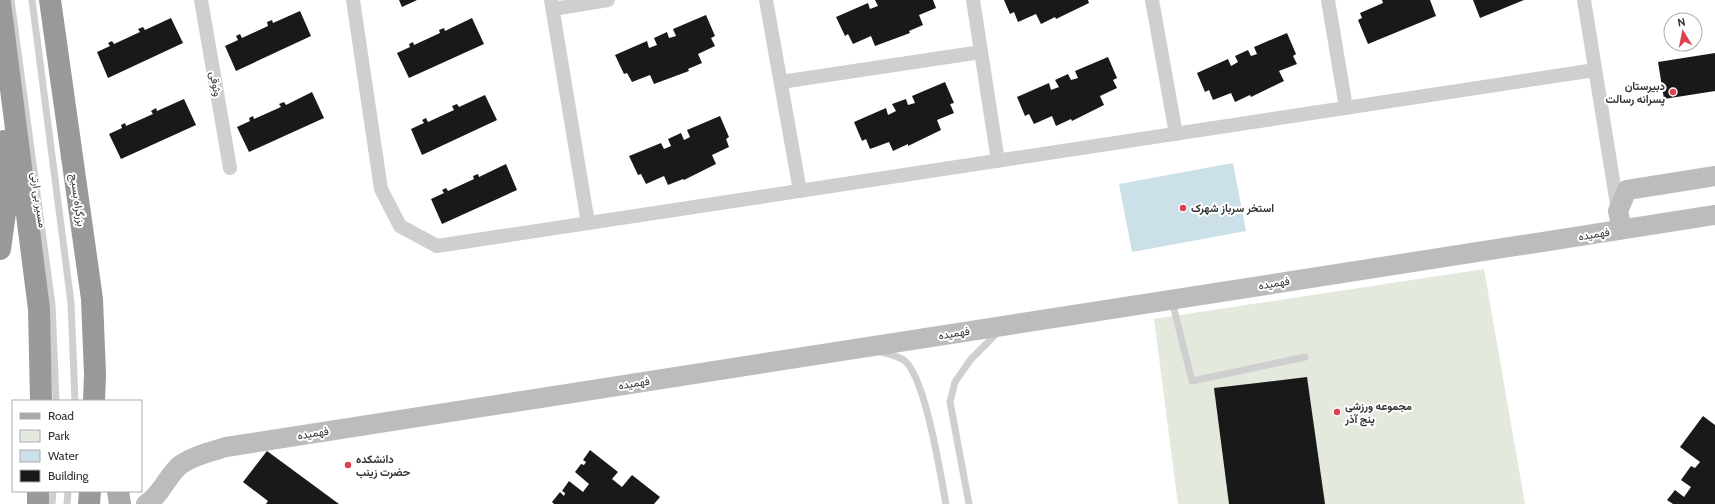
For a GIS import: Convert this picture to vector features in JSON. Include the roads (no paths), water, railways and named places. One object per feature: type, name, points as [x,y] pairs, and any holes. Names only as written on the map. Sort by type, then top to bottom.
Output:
[{"type":"highway","name":"بزرگراه بسیج","points":[[50,0],[92,299],[95,374],[94,400]]},
{"type":"highway","points":[[0,3],[6,206],[0,249]]},
{"type":"highway","points":[[0,3],[39,309],[41,400]]},
{"type":"highway","points":[[38,492],[38,504]]},
{"type":"highway","points":[[90,492],[90,504]]},
{"type":"main road","points":[[1620,220],[1627,190],[1715,176]]},
{"type":"main road","name":"فهمیده","points":[[146,504],[155,499],[179,466],[194,458],[226,447],[1172,299],[1620,220],[1715,215]]},
{"type":"main road","points":[[95,374],[100,400]]},
{"type":"main road","points":[[164,504],[180,477],[194,458]]},
{"type":"street","name":"وثوقی","points":[[201,0],[230,168]]},
{"type":"street","points":[[353,0],[381,189],[400,226],[437,246],[1595,70]]},
{"type":"street","points":[[588,223],[552,5],[608,0]]},
{"type":"street","points":[[766,0],[800,191]]},
{"type":"street","points":[[973,0],[998,161]]},
{"type":"street","points":[[1152,0],[1176,134]]},
{"type":"street","points":[[1328,0],[1346,108]]},
{"type":"street","points":[[1584,0],[1620,220]]},
{"type":"street","points":[[781,82],[981,52]]},
{"type":"lane","name":"مسیر بی ارتی","points":[[11,0],[52,305],[56,400]]},
{"type":"lane","name":"مسیر بی ارتی","points":[[32,0],[71,303],[75,400]]},
{"type":"lane","points":[[1172,299],[1192,381],[1305,357]]},
{"type":"lane","points":[[969,504],[950,402],[955,382],[971,359],[1004,326]]},
{"type":"lane","points":[[867,347],[904,360],[915,374],[926,408],[946,504]]},
{"type":"lane","points":[[52,504],[53,492]]},
{"type":"lane","points":[[67,504],[68,492]]},
{"type":"water","name":"استخر سرباز شهرک","points":[[1233,163],[1246,231],[1132,252],[1119,184]]},
{"type":"place","name":"دبیرستان پسرانه رسالت","points":[[1673,92]]},
{"type":"place","name":"استخر سرباز شهرک","points":[[1183,208]]},
{"type":"place","name":"مجموعه ورزشی پنج آذر","points":[[1337,412]]},
{"type":"place","name":"دانشکده حضرت زینب","points":[[348,465]]}]
